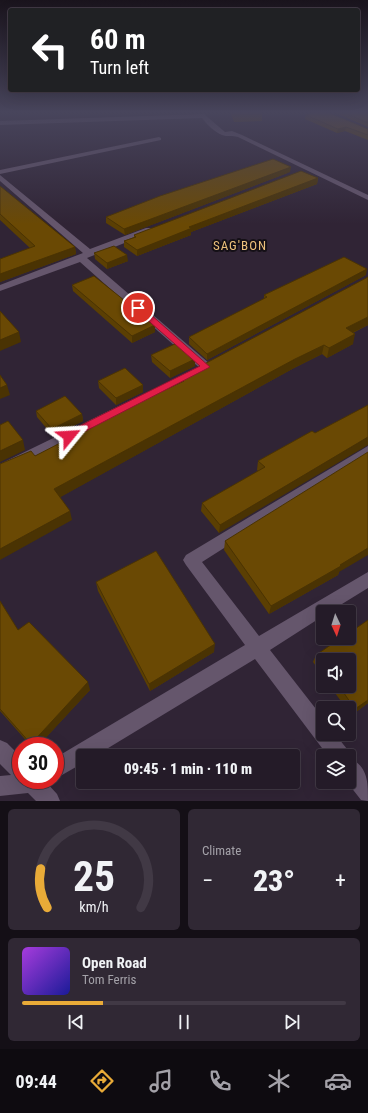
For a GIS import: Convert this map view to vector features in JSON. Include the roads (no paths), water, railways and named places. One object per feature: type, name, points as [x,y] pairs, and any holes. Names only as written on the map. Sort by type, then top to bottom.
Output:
[{"type":"street","points":[[0,172],[109,149]]},
{"type":"street","points":[[264,149],[303,171],[368,198]]},
{"type":"street","points":[[0,177],[85,256],[209,365],[0,470]]},
{"type":"street","points":[[0,288],[154,228]]},
{"type":"street","points":[[316,725],[191,560],[368,451]]},
{"type":"street","points":[[64,764],[257,648],[368,579]]},
{"type":"street","points":[[328,741],[335,749]]},
{"type":"street","points":[[0,750],[12,761]]},
{"type":"street","points":[[356,777],[368,793]]},
{"type":"street","points":[[0,786],[12,783]]},
{"type":"street","points":[[40,789],[50,801]]},
{"type":"district","name":"SAG'BON","points":[[240,245]]}]
